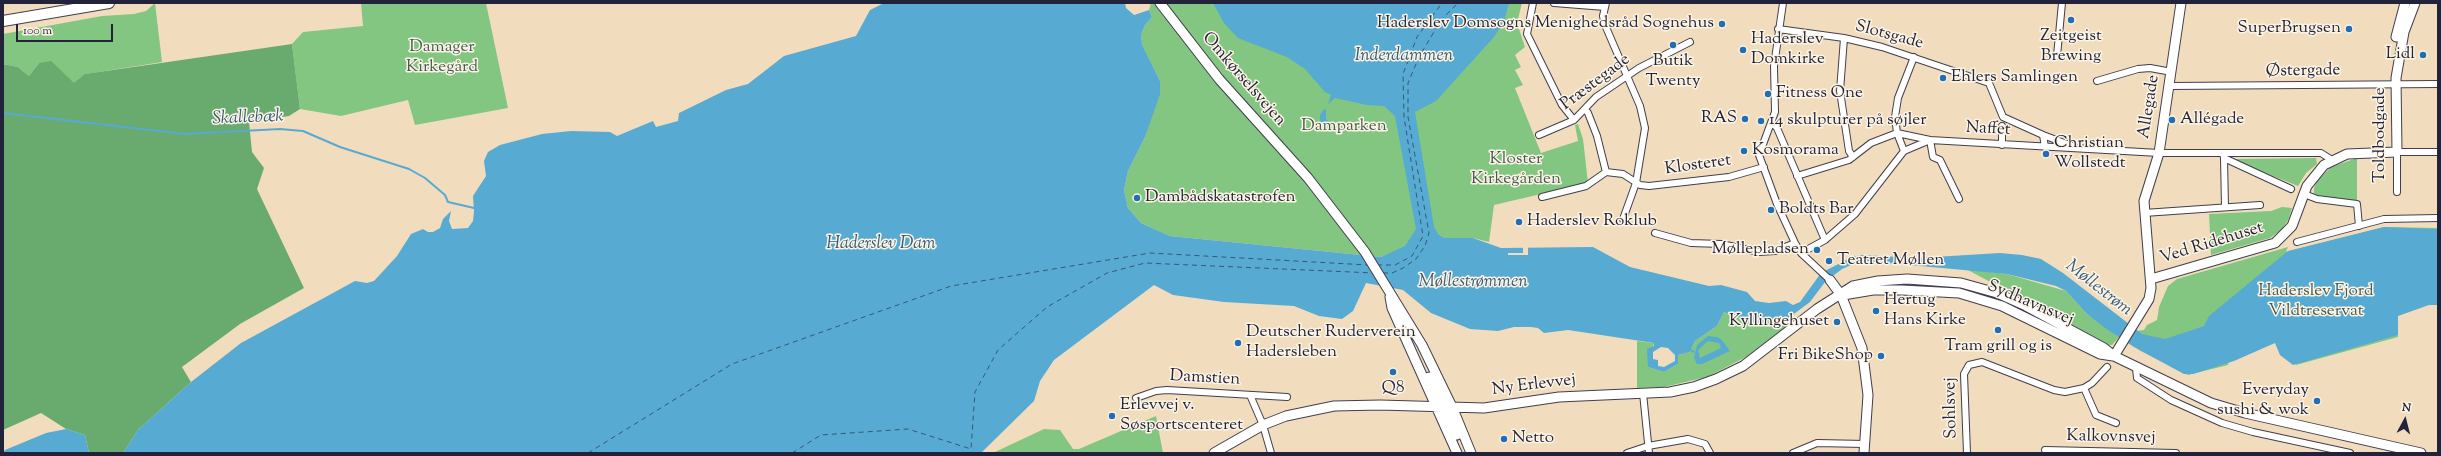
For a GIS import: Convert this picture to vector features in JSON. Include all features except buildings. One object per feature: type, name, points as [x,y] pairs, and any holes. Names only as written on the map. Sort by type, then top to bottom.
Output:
[{"type":"main road","points":[[3,22],[109,3]]},
{"type":"street","name":"Omkørselsvejen","points":[[1160,3],[1219,79],[1308,178],[1364,252],[1422,345],[1453,409],[1471,453]]},
{"type":"street","points":[[1532,3],[1527,34],[1562,105],[1574,120]]},
{"type":"street","points":[[1554,3],[1606,5]]},
{"type":"street","points":[[1782,3],[1774,66],[1775,112],[1759,155],[1777,204],[1801,254],[1830,280],[1841,295],[1862,348],[1867,374],[1868,402],[1865,448],[1817,443],[1793,453]]},
{"type":"street","points":[[2057,56],[2062,3]]},
{"type":"street","name":"Allegade","points":[[2114,356],[2149,299],[2151,279],[2144,213],[2147,189],[2159,153],[2181,3]]},
{"type":"street","name":"Toldbodgade","points":[[2397,192],[2396,81],[2394,53],[2405,3]]},
{"type":"street","name":"Toldbodgade","points":[[2396,81],[2404,32],[2415,3]]},
{"type":"street","name":"Klosteret","points":[[1606,5],[1603,16],[1605,25],[1640,106],[1645,128],[1636,183],[1623,219]]},
{"type":"street","name":"Slotsgade","points":[[1778,29],[1844,38],[1914,57],[1989,83]]},
{"type":"street","points":[[1844,38],[1840,91],[1849,150],[1853,157]]},
{"type":"street","name":"Præstegade","points":[[1539,135],[1574,120],[1596,97],[1626,76],[1690,42]]},
{"type":"street","points":[[1801,254],[1825,240],[1855,214],[1904,152],[1897,133],[1895,117],[1898,98],[1914,57]]},
{"type":"street","points":[[2097,81],[2138,69],[2172,72]]},
{"type":"street","name":"Østergade","points":[[2169,86],[2396,81],[2438,84]]},
{"type":"street","name":"Naffet","points":[[1989,83],[2003,117],[2043,135],[2080,149]]},
{"type":"street","points":[[1542,197],[1586,186],[1606,172],[1597,136],[1585,109]]},
{"type":"street","points":[[1772,123],[1777,128],[1825,240]]},
{"type":"street","points":[[2002,126],[2002,145]]},
{"type":"street","points":[[1797,176],[1853,157],[1871,143],[1897,133]]},
{"type":"street","name":"Naffet","points":[[1897,133],[1930,140],[2159,153],[2224,156],[2321,153],[2332,160]]},
{"type":"street","points":[[2043,135],[2045,147]]},
{"type":"street","points":[[1930,140],[1933,157],[1940,160],[1959,199]]},
{"type":"street","name":"Naffet","points":[[1904,152],[1930,140]]},
{"type":"street","points":[[2332,160],[2347,154],[2438,152]]},
{"type":"street","points":[[2225,207],[2224,156],[2291,189]]},
{"type":"street","name":"Ved Ridehuset","points":[[2151,279],[2274,243],[2292,226],[2304,194],[2315,175],[2332,160]]},
{"type":"street","name":"Klosteret","points":[[1606,172],[1622,174],[1636,183],[1657,186],[1729,177],[1764,167]]},
{"type":"street","points":[[2304,194],[2317,199],[2358,204],[2359,226]]},
{"type":"street","points":[[2144,213],[2260,205]]},
{"type":"street","points":[[2297,242],[2384,219],[2438,218]]},
{"type":"street","points":[[1655,233],[1691,243],[1721,244],[1759,252],[1775,251],[1795,243]]},
{"type":"street","name":"Sydhavnsvej","points":[[1841,295],[1853,286],[1878,281],[1914,279],[1961,283],[1997,293],[2026,306],[2104,348],[2114,356],[2136,368],[2192,396],[2227,408],[2421,453]]},
{"type":"street","name":"Omkørselsvejen","points":[[1389,292],[1392,308],[1457,453]]},
{"type":"street","name":"Ny Erlevvej","points":[[1214,453],[1263,425],[1286,416],[1334,406],[1380,405],[1453,409],[1484,408],[1559,397],[1670,392],[1716,379],[1748,362],[1817,309],[1841,295]]},
{"type":"street","points":[[1409,346],[1417,352],[1438,395],[1453,409]]},
{"type":"street","name":"Sohlsvej","points":[[1967,453],[1964,374],[1969,365],[1982,362],[2054,390],[2065,392],[2084,388]]},
{"type":"street","points":[[2107,367],[2099,378],[2084,388],[2096,415],[2116,423]]},
{"type":"street","points":[[2136,368],[2137,378],[2171,400],[2222,423],[2253,432],[2350,453]]},
{"type":"street","name":"Damstien","points":[[1136,398],[1167,390],[1286,397]]},
{"type":"street","points":[[1643,393],[1649,453]]},
{"type":"street","name":"Damstien","points":[[1250,395],[1263,425],[1271,453]]},
{"type":"street","points":[[1437,408],[1447,414],[1466,453]]},
{"type":"street","points":[[1627,453],[1648,446],[1688,439],[1704,444],[1710,453]]},
{"type":"street","name":"Kalkovnsvej","points":[[2045,450],[2176,453]]},
{"type":"green space","points":[[155,3],[162,62],[86,74],[74,84],[39,63],[29,76],[18,67],[3,64],[3,34],[102,16],[134,14],[146,11]]},
{"type":"green space","name":"Damager Kirkegård","points":[[361,3],[486,3],[508,108],[415,125],[408,100],[341,116],[300,109],[292,44],[303,32],[363,26]]},
{"type":"green space","name":"Damparken","points":[[1151,3],[1522,3],[1517,23],[1525,47],[1515,55],[1521,67],[1515,70],[1523,85],[1515,88],[1541,153],[1578,141],[1575,125],[1578,124],[1583,139],[1588,183],[1494,205],[1489,242],[1473,238],[1445,238],[1438,234],[1381,257],[1170,236],[1141,223],[1128,208],[1124,190],[1128,171],[1145,137],[1160,81],[1142,46],[1141,35],[1145,25],[1152,17],[1149,10]]},
{"type":"green space","points":[[292,44],[300,109],[289,116],[249,122],[252,152],[264,168],[257,189],[304,288],[240,324],[182,367],[191,382],[138,430],[123,453],[89,453],[85,435],[66,429],[41,413],[3,430],[3,64],[18,67],[29,76],[39,63],[51,61],[74,83],[85,74]]},
{"type":"green space","points":[[2316,158],[2317,164],[2306,173],[2298,186],[2236,161],[2237,159]]},
{"type":"green space","points":[[2357,158],[2357,201],[2317,196],[2314,193],[2314,188],[2318,180],[2331,167]]},
{"type":"green space","points":[[2282,207],[2292,208],[2288,220],[2282,229],[2270,238],[2211,255],[2209,214],[2271,211]]},
{"type":"green space","name":"Haderslev Fjord Vildtreservat","points":[[2384,227],[2438,228],[2438,296],[2394,308],[2398,337],[2296,365],[2275,341],[2232,347],[2228,365],[2188,375],[2139,350],[2136,331],[2144,330],[2147,325],[2157,320],[2159,307],[2168,286],[2177,279],[2288,247],[2286,252]]},
{"type":"green space","points":[[1966,269],[2007,274],[2066,291],[2087,314],[2119,337],[2112,345],[2108,345]]},
{"type":"green space","points":[[1724,312],[1754,323],[1796,319],[1746,357],[1707,377],[1664,387],[1637,388],[1637,341],[1654,343],[1648,367],[1664,372],[1678,364],[1678,355],[1690,352],[1695,341],[1717,326]]},
{"type":"green space","points":[[1156,416],[1163,453],[995,452],[1044,429],[1060,430],[1073,449],[1079,449]]},
{"type":"water","name":"Haderslev Dam","points":[[884,3],[1125,3],[1126,8],[1134,15],[1149,10],[1152,17],[1145,25],[1141,35],[1142,45],[1160,81],[1160,94],[1145,137],[1128,171],[1124,190],[1128,208],[1141,223],[1170,236],[1381,257],[1405,246],[1416,229],[1395,116],[1384,106],[1367,105],[1335,98],[1328,104],[1331,95],[1325,92],[1305,69],[1287,57],[1238,38],[1224,23],[1213,3],[1509,3],[1504,21],[1494,37],[1436,101],[1415,112],[1434,227],[1438,234],[1445,238],[1473,238],[1501,248],[1593,247],[1630,267],[1709,286],[1721,285],[1747,292],[1755,301],[1769,303],[1786,301],[1793,305],[1800,302],[1821,273],[1852,257],[1862,255],[1918,258],[2000,253],[2022,255],[2041,259],[2063,273],[2142,334],[2165,339],[2204,326],[2209,316],[2288,251],[2384,227],[2438,229],[2438,305],[2429,305],[2398,316],[2398,335],[2293,365],[2280,355],[2275,343],[2234,361],[2193,374],[2184,374],[2134,347],[2105,328],[2087,314],[2066,291],[2056,286],[2007,274],[1866,261],[1842,269],[1825,282],[1810,302],[1787,319],[1754,323],[1724,312],[1717,326],[1695,341],[1690,352],[1678,355],[1678,364],[1664,372],[1648,367],[1647,349],[1654,346],[1654,343],[1568,330],[1544,333],[1538,328],[1531,327],[1514,327],[1498,331],[1470,329],[1431,313],[1403,290],[1366,283],[1353,311],[1342,319],[1319,316],[1294,306],[1224,302],[1173,295],[1154,285],[1054,360],[1040,381],[1034,401],[981,453],[123,453],[138,430],[191,382],[241,343],[355,281],[367,283],[374,281],[397,256],[411,234],[423,229],[428,232],[433,232],[440,228],[443,219],[451,211],[449,221],[452,229],[468,228],[473,221],[473,196],[486,176],[484,161],[488,152],[500,145],[542,134],[571,131],[610,132],[617,136],[653,121],[656,127],[678,121],[679,113],[726,90],[748,84],[784,56],[856,36],[870,10]],"holes":[[[1661,347],[1668,348],[1675,355],[1675,361],[1664,367],[1658,366],[1658,360],[1653,359],[1653,352]]]},
{"type":"water","points":[[1324,109],[1326,110],[1326,119],[1330,122],[1329,124],[1322,124],[1320,120],[1320,115]]},
{"type":"water","points":[[1708,336],[1717,337],[1722,340],[1730,351],[1702,364],[1697,364],[1694,358],[1697,345]],"holes":[[[1708,341],[1719,343],[1721,348],[1700,358],[1698,350]]]},
{"type":"water","points":[[66,429],[85,435],[89,453],[3,453],[5,450],[46,433]]},
{"type":"pier","points":[[1523,247],[1528,247],[1528,255],[1508,255],[1508,253],[1523,253]]},
{"type":"waterway","name":"Skallebæk","points":[[3,113],[185,134],[280,129],[303,131],[340,147],[409,169],[425,178],[445,195],[448,202],[474,208]]},
{"type":"ferry route","points":[[1377,265],[1395,265],[1412,256],[1423,236],[1404,117],[1403,74],[1417,37],[1442,3]]},
{"type":"ferry route","points":[[1383,273],[1392,273],[1403,268],[1416,259],[1425,246],[1429,233],[1408,117],[1408,83],[1419,57],[1441,20],[1458,3]]},
{"type":"ferry route","points":[[588,453],[732,364],[951,286],[1150,253],[1368,265]]},
{"type":"ferry route","points":[[792,453],[821,435],[908,429],[971,449],[975,392],[998,350],[1047,307],[1107,273],[1145,263],[1374,273]]},
{"type":"place","name":"Zeitgeist Brewing","points":[[2071,20]]},
{"type":"place","name":"Haderslev Domsogns Menighedsråd Sognehus","points":[[1722,24]]},
{"type":"place","name":"SuperBrugsen","points":[[2349,29]]},
{"type":"place","name":"Butik Twenty","points":[[1673,45]]},
{"type":"place","name":"Haderslev Domkirke","points":[[1743,50]]},
{"type":"place","name":"Lidl","points":[[2423,55]]},
{"type":"place","name":"Ehlers Samlingen","points":[[1943,78]]},
{"type":"place","name":"Fitness One","points":[[1768,94]]},
{"type":"place","name":"RAS","points":[[1745,119]]},
{"type":"place","name":"Allégade","points":[[2172,120]]},
{"type":"place","name":"14 skulpturer på søjler","points":[[1761,121]]},
{"type":"place","name":"Kosmorama","points":[[1744,151]]},
{"type":"place","name":"Christian Wollstedt","points":[[2046,154]]},
{"type":"place","name":"Dambådskatastrofen","points":[[1137,198]]},
{"type":"place","name":"Boldts Bar","points":[[1771,210]]},
{"type":"place","name":"Haderslev Roklub","points":[[1519,222]]},
{"type":"place","name":"Møllepladsen","points":[[1817,250]]},
{"type":"place","name":"Teatret Møllen","points":[[1829,261]]},
{"type":"place","name":"Hertug Hans Kirke","points":[[1876,311]]},
{"type":"place","name":"Kyllingehuset","points":[[1837,322]]},
{"type":"place","name":"Tram grill og is","points":[[1998,330]]},
{"type":"place","name":"Deutscher Ruderverein Hadersleben","points":[[1238,343]]},
{"type":"place","name":"Fri BikeShop","points":[[1881,356]]},
{"type":"place","name":"Q8","points":[[1393,372]]},
{"type":"place","name":"Everyday sushi & wok","points":[[2317,401]]},
{"type":"place","name":"Erlevvej v. Søsportscenteret","points":[[1112,416]]},
{"type":"place","name":"Netto","points":[[1504,439]]},
{"type":"water label","name":"Inderdammen","points":[[1404,57]]},
{"type":"water label","name":"Møllestrømmen","points":[[1473,283]]},
{"type":"water label","name":"Møllestrøm","points":[[2098,289]]},
{"type":"park label","name":"Kloster Kirkegården","points":[[1516,170]]}]
